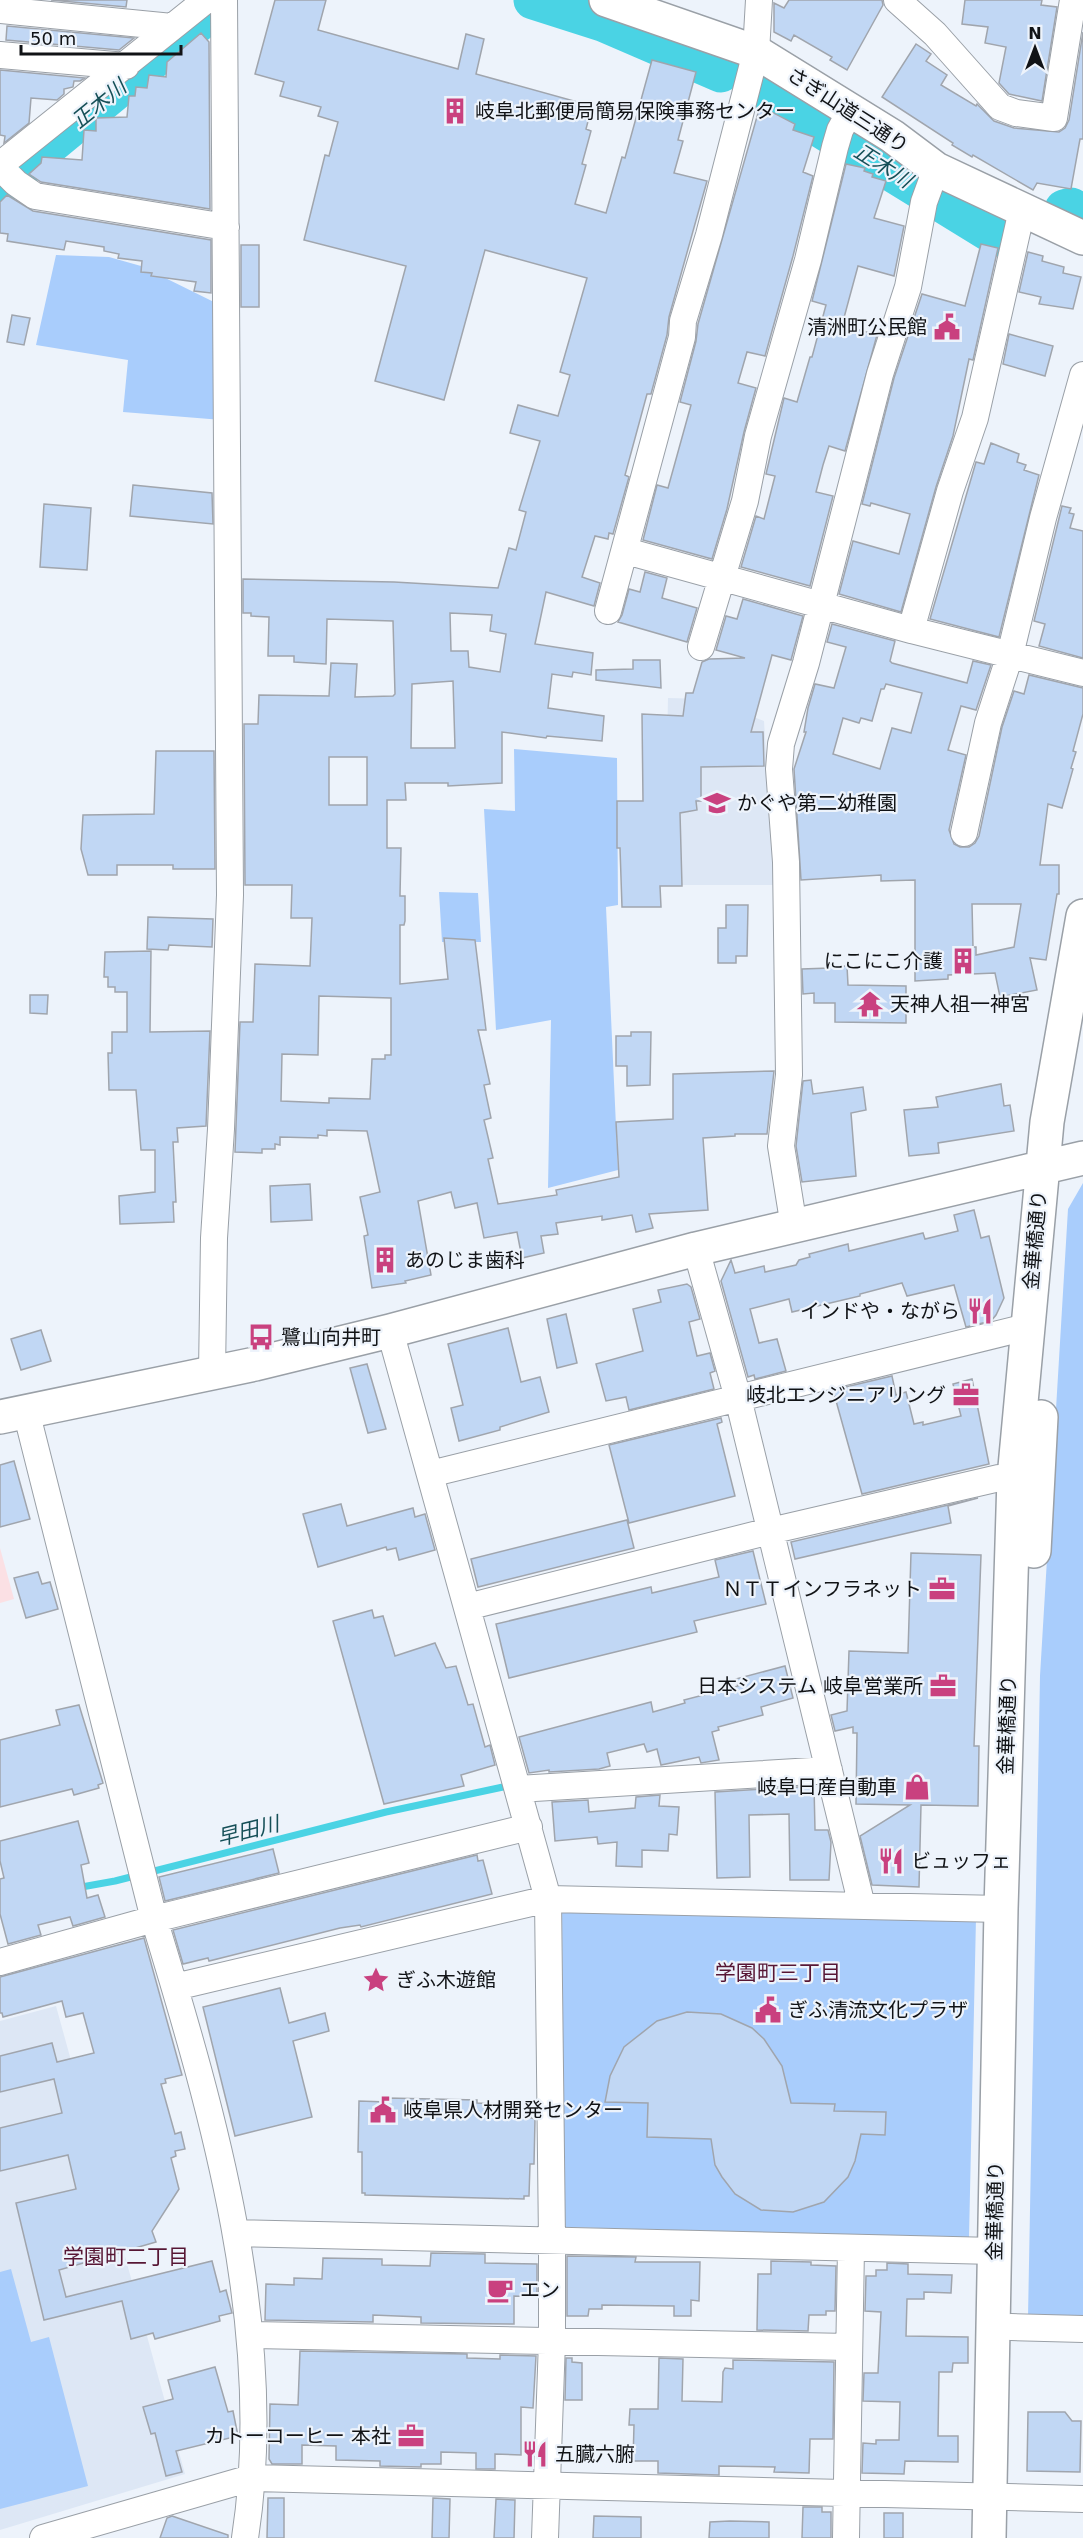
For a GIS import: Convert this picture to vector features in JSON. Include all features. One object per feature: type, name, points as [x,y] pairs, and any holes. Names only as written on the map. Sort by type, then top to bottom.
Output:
[{"type":"street","name":"さぎ山道三通り","points":[[606,0],[756,52],[842,129],[892,136],[929,185],[1022,210],[1083,238]]},
{"type":"street","points":[[608,611],[626,551],[682,337],[683,321],[756,52],[759,0]]},
{"type":"street","points":[[897,0],[935,34],[1000,107],[1017,113],[1054,118],[1073,0]]},
{"type":"street","points":[[212,1373],[214,1238],[221,1129],[230,895],[226,227],[218,4],[172,27],[126,66],[66,111],[5,171],[36,196],[226,227]]},
{"type":"street","points":[[0,10],[172,27]]},
{"type":"street","points":[[0,56],[126,66]]},
{"type":"street","points":[[702,647],[745,501],[758,436],[842,129]]},
{"type":"street","points":[[794,1227],[781,1146],[789,1075],[786,862],[779,770],[781,744],[821,605],[877,386],[908,287],[929,185]]},
{"type":"street","points":[[911,630],[947,501],[975,418],[1022,210]]},
{"type":"street","points":[[964,833],[988,723],[1010,655],[1043,518],[1083,375]]},
{"type":"street","points":[[626,551],[911,630],[1083,673]]},
{"type":"street","name":"金華橋通り","points":[[1008,2538],[999,2496],[994,2251],[1001,1909],[1014,1478],[1027,1327],[1062,1164],[1047,1122],[1083,916]]},
{"type":"street","name":"金華橋通り","points":[[989,2538],[999,2496],[1011,2327],[1030,1621],[1042,1384],[1066,1112],[1083,1018]]},
{"type":"street","points":[[245,2538],[251,2478],[254,2386],[250,2335],[230,2198],[175,1987],[13,1414],[212,1373],[390,1331],[696,1249],[1062,1164]]},
{"type":"street","points":[[696,1249],[738,1398],[862,1906]]},
{"type":"street","points":[[430,1473],[1027,1327]]},
{"type":"street","points":[[390,1331],[548,1899],[552,2341],[545,2538]]},
{"type":"street","points":[[467,1607],[770,1531],[999,1478],[1014,1478]]},
{"type":"street","points":[[518,1789],[829,1770]]},
{"type":"street","points":[[0,1962],[154,1919],[529,1827]]},
{"type":"street","points":[[175,1987],[548,1899],[1001,1909]]},
{"type":"street","points":[[236,2233],[994,2251]]},
{"type":"street","points":[[846,2538],[851,2248]]},
{"type":"street","points":[[1011,2327],[1083,2329]]},
{"type":"street","points":[[250,2335],[849,2347]]},
{"type":"street","points":[[43,2538],[251,2478],[1083,2499]]},
{"type":"shaded area","points":[[56,255],[109,257],[141,266],[222,306],[222,420],[123,412],[128,360],[36,345]]},
{"type":"shaded area","name":"かぐや第二幼稚園","points":[[668,698],[706,699],[764,721],[774,885],[664,885]]},
{"type":"shaded area","points":[[514,749],[617,758],[618,905],[606,907],[618,1170],[548,1188],[551,1020],[496,1030],[484,809],[515,811]]},
{"type":"shaded area","points":[[439,892],[478,893],[481,942],[442,942]]},
{"type":"shaded area","points":[[1083,1183],[1083,2318],[1028,2317],[1040,1676],[1068,1209]]},
{"type":"shaded area","points":[[0,1548],[14,1599],[0,1603]]},
{"type":"shaded area","name":"ぎふ清流文化プラザ","points":[[562,1906],[976,1918],[969,2238],[564,2227]]},
{"type":"shaded area","points":[[56,2006],[185,2474],[0,2530],[0,2021]]},
{"type":"shaded area","points":[[11,2269],[31,2342],[49,2337],[88,2486],[0,2509],[0,2272]]},
{"type":"building","points":[[51,0],[127,0],[126,7]]},
{"type":"building","points":[[275,0],[326,0],[318,30],[458,69],[466,34],[484,39],[476,74],[592,106],[586,129],[591,131],[582,164],[586,165],[575,204],[606,213],[622,157],[625,158],[652,60],[696,72],[678,140],[683,141],[674,173],[707,181],[669,317],[667,335],[651,394],[647,394],[625,475],[629,477],[613,534],[609,533],[608,539],[595,536],[582,577],[600,583],[594,606],[546,592],[535,644],[593,653],[591,675],[573,672],[572,677],[552,674],[548,708],[604,716],[602,741],[547,736],[546,738],[502,732],[502,783],[448,786],[448,783],[405,783],[406,800],[387,800],[387,848],[401,848],[400,896],[405,896],[405,921],[404,925],[400,925],[400,984],[448,979],[444,938],[475,940],[486,1030],[478,1030],[490,1084],[484,1085],[491,1118],[484,1120],[493,1158],[488,1159],[498,1204],[557,1195],[556,1190],[619,1177],[616,1122],[673,1119],[673,1074],[774,1071],[767,1134],[735,1134],[735,1136],[703,1138],[708,1210],[649,1214],[653,1228],[636,1232],[632,1215],[602,1220],[602,1216],[556,1223],[558,1234],[541,1236],[544,1253],[522,1258],[517,1232],[484,1238],[477,1203],[455,1208],[451,1192],[418,1201],[431,1275],[405,1281],[406,1283],[372,1288],[364,1236],[368,1235],[360,1197],[380,1192],[367,1131],[327,1130],[327,1136],[318,1135],[318,1138],[280,1137],[280,1145],[275,1144],[275,1149],[262,1149],[262,1153],[235,1152],[240,1022],[253,1022],[255,964],[310,966],[312,918],[291,918],[292,885],[245,885],[244,724],[258,724],[259,695],[329,696],[331,663],[357,664],[355,697],[393,696],[395,694],[393,621],[327,619],[326,664],[294,662],[294,656],[268,656],[269,617],[243,613],[243,579],[394,582],[498,588],[509,548],[516,550],[526,512],[519,510],[540,441],[510,433],[518,405],[558,416],[570,375],[560,372],[587,278],[485,250],[444,400],[375,381],[406,266],[304,240],[325,155],[329,156],[338,122],[318,116],[321,107],[280,96],[284,82],[255,74]],"holes":[[[450,613],[492,615],[490,631],[506,634],[500,672],[469,667],[468,651],[451,651]],[[453,681],[455,748],[411,748],[412,684]],[[329,757],[367,757],[367,805],[329,805]],[[319,996],[391,998],[391,1055],[385,1055],[385,1059],[372,1059],[370,1099],[329,1098],[329,1103],[281,1101],[282,1054],[318,1055]]]},
{"type":"building","points":[[789,0],[882,0],[883,5],[847,70],[830,60],[832,57],[794,35],[791,41],[774,32],[774,3],[784,8]]},
{"type":"building","points":[[965,0],[1042,0],[1041,5],[1057,7],[1042,101],[1009,94],[999,83],[1006,47],[985,43],[988,27],[962,24]]},
{"type":"building","points":[[7,26],[134,38],[119,50],[6,40]]},
{"type":"building","points":[[1083,32],[1083,139],[1080,139],[1071,189],[1037,183],[1033,190],[952,145],[953,143],[882,97],[916,44],[931,54],[926,61],[947,75],[941,85],[976,106],[977,104],[994,121],[1014,128],[1059,132],[1065,128],[1069,120]]},
{"type":"building","points":[[201,33],[209,42],[210,209],[41,182],[29,174],[41,163],[42,157],[82,160],[84,130],[96,131],[96,118],[127,117],[129,96],[135,96],[136,87],[147,88],[149,75],[166,77],[167,62]]},
{"type":"building","points":[[0,70],[85,78],[74,81],[73,87],[64,89],[64,94],[57,100],[31,98],[29,123],[4,143],[5,136],[0,135]]},
{"type":"building","points":[[760,106],[795,124],[793,130],[814,137],[803,172],[813,176],[765,356],[747,352],[738,383],[756,388],[727,509],[712,559],[643,540],[657,485],[668,488],[691,405],[680,402],[696,341],[698,324]]},
{"type":"building","points":[[846,164],[865,168],[864,171],[873,174],[872,177],[886,181],[874,218],[904,226],[894,276],[858,266],[842,325],[877,335],[845,451],[829,446],[823,465],[816,492],[833,496],[810,586],[741,567],[756,516],[764,519],[775,476],[766,474],[784,398],[797,402],[826,305],[812,301]]},
{"type":"building","points":[[7,195],[33,211],[211,240],[211,293],[194,291],[196,282],[151,276],[152,273],[141,272],[142,261],[118,258],[119,254],[104,251],[104,247],[66,241],[64,250],[7,241],[8,234],[0,233],[0,202]]},
{"type":"building","points":[[981,244],[998,248],[973,360],[969,359],[953,436],[936,487],[901,612],[839,594],[853,541],[899,554],[910,514],[871,503],[870,506],[862,504],[894,378],[922,294],[965,306]]},
{"type":"building","points":[[241,245],[259,245],[259,307],[241,307]]},
{"type":"building","points":[[1028,252],[1043,256],[1042,261],[1064,267],[1063,273],[1081,277],[1073,309],[1039,304],[1041,297],[1019,292]]},
{"type":"building","points":[[12,315],[30,318],[24,345],[7,342]]},
{"type":"building","points":[[1009,334],[1053,346],[1045,376],[1003,364]]},
{"type":"building","points":[[991,443],[1019,454],[1017,462],[1026,465],[1024,470],[1039,475],[999,637],[930,619],[976,462],[984,464]]},
{"type":"building","points":[[133,485],[212,493],[213,524],[130,516]]},
{"type":"building","points":[[44,504],[91,508],[87,570],[40,567]]},
{"type":"building","points":[[1062,506],[1071,508],[1069,513],[1074,514],[1070,528],[1083,531],[1083,658],[1039,646],[1045,624],[1034,621]]},
{"type":"building","points":[[645,572],[667,578],[662,598],[697,608],[687,642],[618,622],[629,589],[640,592]]},
{"type":"building","points":[[743,599],[803,616],[791,660],[772,655],[751,732],[763,732],[764,766],[701,767],[701,801],[696,801],[697,810],[680,813],[682,886],[660,886],[661,907],[622,907],[620,848],[617,848],[617,801],[643,801],[642,714],[683,716],[686,693],[693,693],[702,662],[709,659],[745,658],[716,650],[726,616],[737,619]]},
{"type":"building","points":[[832,624],[895,641],[890,661],[892,663],[967,683],[973,661],[991,665],[976,710],[961,706],[948,750],[966,755],[949,830],[954,844],[960,847],[969,847],[979,836],[1002,727],[1014,691],[1024,694],[1029,675],[1083,688],[1083,714],[1073,751],[1076,752],[1071,768],[1073,769],[1062,808],[1048,804],[1040,865],[1059,865],[1059,894],[1057,894],[1046,960],[1030,958],[1037,990],[1000,997],[995,973],[948,975],[948,979],[915,981],[915,880],[881,881],[881,875],[801,880],[794,769],[806,732],[804,732],[808,708],[815,684],[834,688],[846,647],[827,642]],"holes":[[[886,684],[922,693],[911,733],[892,728],[880,769],[833,754],[843,718],[859,723],[861,718],[872,721],[881,689],[884,689]],[[972,904],[1021,904],[1014,947],[976,955],[976,947],[973,947]]]},
{"type":"building","points":[[633,660],[660,660],[661,688],[596,680],[596,670],[633,669]]},
{"type":"building","points":[[156,751],[214,751],[215,869],[173,869],[173,865],[117,865],[117,875],[88,875],[81,849],[83,815],[154,814]]},
{"type":"building","points":[[726,905],[748,905],[747,956],[736,956],[736,963],[718,963],[718,928],[726,928]]},
{"type":"building","points":[[148,917],[213,919],[212,947],[169,945],[168,950],[147,949]]},
{"type":"building","points":[[151,951],[150,1032],[210,1031],[206,1126],[177,1128],[178,1142],[173,1142],[176,1202],[173,1202],[174,1222],[120,1224],[119,1196],[155,1192],[155,1150],[141,1150],[136,1090],[109,1090],[108,1053],[112,1053],[112,1032],[127,1032],[127,992],[115,992],[115,987],[108,987],[108,977],[104,977],[105,952]]},
{"type":"building","name":"天神人祖一神宮","points":[[830,966],[847,966],[848,985],[906,986],[906,1023],[835,1022],[835,1003],[814,1003],[814,993],[803,994],[802,969],[830,968]]},
{"type":"building","points":[[30,995],[48,995],[47,1014],[30,1013]]},
{"type":"building","points":[[631,1032],[651,1032],[650,1085],[627,1086],[627,1066],[616,1066],[616,1036],[631,1036]]},
{"type":"building","points":[[811,1080],[813,1094],[863,1087],[866,1110],[851,1113],[856,1176],[802,1182],[796,1146],[803,1081]]},
{"type":"building","points":[[1001,1084],[1004,1106],[1010,1105],[1014,1131],[938,1143],[939,1153],[909,1156],[904,1110],[938,1107],[936,1097]]},
{"type":"building","points":[[310,1184],[312,1220],[271,1222],[270,1186]]},
{"type":"building","points":[[974,1210],[981,1238],[989,1236],[1004,1298],[991,1321],[966,1327],[954,1285],[907,1296],[902,1283],[860,1294],[860,1296],[792,1312],[789,1299],[750,1309],[759,1343],[777,1339],[786,1371],[755,1379],[754,1375],[748,1377],[721,1281],[731,1260],[735,1273],[764,1266],[765,1272],[796,1265],[799,1260],[810,1257],[809,1254],[848,1244],[849,1251],[923,1233],[925,1239],[958,1231],[954,1215]]},
{"type":"building","points":[[687,1284],[691,1287],[700,1319],[689,1322],[697,1356],[710,1353],[715,1371],[710,1373],[714,1389],[629,1410],[626,1397],[606,1401],[596,1364],[643,1351],[633,1309],[661,1302],[658,1290]]},
{"type":"building","points":[[566,1314],[577,1363],[557,1368],[547,1319]]},
{"type":"building","points":[[508,1328],[521,1382],[540,1377],[549,1412],[500,1427],[500,1430],[459,1441],[451,1408],[463,1405],[448,1344]]},
{"type":"building","points":[[41,1330],[51,1361],[21,1370],[11,1339]]},
{"type":"building","points":[[367,1364],[386,1429],[368,1433],[350,1368]]},
{"type":"building","points":[[892,1376],[896,1395],[906,1392],[914,1424],[923,1422],[923,1425],[961,1416],[953,1384],[972,1379],[989,1464],[862,1494],[833,1390]]},
{"type":"building","points":[[721,1418],[722,1422],[717,1424],[735,1496],[629,1523],[609,1445]]},
{"type":"building","points":[[14,1461],[30,1519],[0,1527],[0,1465]]},
{"type":"building","points":[[978,1498],[948,1506],[951,1523],[795,1559],[791,1542]]},
{"type":"building","points":[[341,1504],[347,1526],[413,1508],[415,1517],[425,1514],[435,1550],[399,1560],[396,1548],[387,1550],[386,1547],[318,1567],[303,1514]]},
{"type":"building","points":[[627,1520],[634,1548],[478,1587],[471,1559]]},
{"type":"building","points":[[753,1551],[766,1604],[694,1621],[697,1632],[509,1678],[496,1624],[651,1587],[652,1593],[719,1577],[715,1560]]},
{"type":"building","points":[[911,1553],[981,1555],[974,1746],[979,1746],[978,1806],[921,1805],[919,1887],[872,1885],[860,1836],[910,1805],[856,1804],[857,1733],[853,1733],[853,1727],[835,1731],[831,1715],[847,1711],[849,1651],[908,1653]]},
{"type":"building","points":[[38,1572],[42,1584],[50,1582],[58,1609],[26,1618],[14,1578]]},
{"type":"building","points":[[372,1610],[374,1618],[383,1616],[395,1656],[435,1643],[446,1668],[456,1666],[468,1705],[473,1704],[485,1747],[490,1745],[495,1765],[461,1775],[464,1786],[384,1804],[333,1621]]},
{"type":"building","points":[[785,1666],[793,1698],[761,1707],[763,1715],[718,1727],[719,1730],[712,1732],[719,1760],[701,1763],[699,1757],[661,1765],[657,1749],[647,1752],[644,1744],[607,1753],[610,1766],[599,1769],[549,1772],[549,1770],[529,1773],[519,1737],[651,1702],[653,1712],[685,1703],[684,1700],[738,1686],[736,1679]]},
{"type":"building","points":[[79,1705],[103,1783],[98,1785],[99,1788],[74,1795],[72,1789],[0,1807],[0,1740],[60,1725],[56,1710]]},
{"type":"building","points":[[814,1786],[815,1830],[828,1830],[831,1842],[829,1880],[790,1880],[789,1814],[749,1815],[750,1877],[717,1878],[715,1792]]},
{"type":"building","points":[[660,1795],[659,1806],[679,1807],[677,1835],[669,1834],[668,1851],[642,1850],[642,1867],[616,1866],[617,1842],[598,1844],[597,1837],[555,1841],[552,1802],[588,1800],[589,1812],[635,1808],[636,1797]]},
{"type":"building","points":[[78,1821],[89,1863],[81,1865],[87,1898],[98,1895],[105,1917],[73,1926],[70,1917],[38,1925],[41,1935],[8,1944],[0,1914],[0,1879],[4,1878],[0,1861],[0,1841]]},
{"type":"building","points":[[273,1849],[279,1873],[165,1901],[159,1877]]},
{"type":"building","points":[[477,1855],[478,1861],[483,1860],[492,1894],[361,1927],[360,1925],[340,1928],[209,1961],[208,1958],[183,1964],[173,1930]]},
{"type":"building","points":[[144,1938],[182,2075],[165,2079],[166,2083],[161,2084],[175,2134],[181,2132],[185,2149],[175,2151],[176,2156],[171,2158],[179,2189],[152,2231],[156,2242],[59,2270],[66,2297],[212,2261],[220,2292],[226,2290],[232,2313],[219,2316],[220,2321],[155,2339],[153,2333],[131,2339],[122,2301],[44,2320],[16,2203],[76,2189],[68,2155],[0,2171],[0,2128],[62,2113],[54,2079],[0,2092],[0,2056],[52,2043],[57,2062],[94,2053],[83,2013],[66,2017],[62,2001],[3,2017],[0,2013],[0,1977]]},
{"type":"building","points":[[280,1988],[289,2023],[325,2013],[329,2031],[293,2041],[312,2117],[235,2136],[203,2007]]},
{"type":"building","points":[[687,2012],[721,2014],[752,2028],[764,2039],[782,2066],[791,2103],[835,2104],[834,2111],[886,2112],[885,2135],[861,2134],[855,2161],[848,2177],[824,2202],[793,2212],[761,2210],[735,2194],[722,2177],[715,2165],[711,2139],[647,2137],[648,2103],[605,2102],[610,2076],[624,2047],[657,2021]]},
{"type":"building","points":[[387,2098],[477,2100],[477,2103],[504,2104],[504,2115],[531,2116],[535,2119],[534,2164],[530,2164],[529,2196],[524,2196],[524,2199],[365,2195],[362,2193],[362,2152],[358,2152],[359,2101],[387,2102]]},
{"type":"building","points":[[431,2253],[485,2254],[485,2263],[537,2264],[537,2297],[514,2296],[514,2324],[421,2323],[421,2317],[373,2315],[373,2322],[265,2320],[266,2284],[294,2285],[294,2278],[322,2279],[323,2258],[382,2259],[382,2265],[430,2266]]},
{"type":"building","points":[[567,2256],[636,2257],[635,2262],[700,2262],[699,2301],[691,2300],[691,2316],[674,2316],[674,2306],[602,2305],[602,2309],[589,2309],[588,2316],[567,2316]]},
{"type":"building","points":[[771,2261],[811,2262],[811,2265],[836,2266],[835,2311],[826,2311],[826,2315],[809,2315],[808,2331],[757,2330],[758,2274],[771,2274]]},
{"type":"building","points":[[887,2263],[908,2264],[908,2274],[952,2275],[951,2293],[924,2292],[924,2299],[907,2299],[906,2336],[968,2337],[968,2363],[953,2363],[952,2372],[939,2372],[938,2436],[958,2436],[958,2462],[905,2461],[904,2474],[862,2473],[863,2443],[876,2444],[876,2440],[899,2440],[900,2402],[863,2401],[864,2373],[878,2373],[881,2312],[865,2311],[866,2276],[876,2276],[876,2270],[887,2270]]},
{"type":"building","points":[[300,2351],[467,2354],[467,2358],[500,2359],[500,2355],[536,2356],[533,2408],[521,2407],[521,2455],[495,2454],[495,2469],[476,2469],[476,2453],[441,2452],[441,2464],[421,2464],[421,2467],[380,2466],[380,2461],[336,2460],[336,2446],[302,2445],[302,2464],[272,2464],[269,2459],[270,2404],[298,2405]]},
{"type":"building","points":[[566,2358],[572,2358],[572,2362],[582,2363],[582,2400],[565,2400]]},
{"type":"building","points":[[659,2358],[683,2359],[682,2401],[722,2402],[723,2372],[725,2368],[733,2369],[733,2360],[834,2362],[833,2439],[810,2439],[809,2473],[774,2472],[775,2467],[719,2466],[719,2475],[658,2473],[658,2461],[633,2461],[634,2425],[629,2425],[630,2409],[658,2409]]},
{"type":"building","points":[[215,2367],[228,2412],[233,2411],[238,2436],[176,2451],[182,2472],[166,2476],[155,2433],[151,2434],[143,2407],[173,2399],[168,2380]]},
{"type":"building","points":[[1028,2412],[1065,2412],[1072,2421],[1081,2421],[1080,2472],[1027,2471]]},
{"type":"building","points":[[268,2498],[284,2498],[284,2538],[267,2538]]},
{"type":"building","points":[[433,2498],[450,2499],[449,2538],[432,2538]]},
{"type":"building","points":[[496,2499],[515,2500],[514,2538],[494,2538]]},
{"type":"building","points":[[803,2507],[822,2507],[822,2512],[831,2512],[831,2538],[802,2538]]},
{"type":"building","points":[[884,2513],[903,2513],[903,2538],[884,2538]]},
{"type":"building","points":[[172,2516],[228,2535],[228,2538],[160,2538],[167,2518]]},
{"type":"building","points":[[594,2516],[641,2517],[641,2538],[593,2538]]},
{"type":"building","points":[[710,2522],[769,2522],[769,2538],[709,2538]]},
{"type":"waterway","name":"正木川","points":[[533,0],[605,23],[721,73]]},
{"type":"waterway","name":"正木川","points":[[0,186],[205,17]]},
{"type":"waterway","name":"正木川","points":[[760,91],[997,237],[1007,234]]},
{"type":"waterway","name":"正木川","points":[[1064,209],[1071,207],[1083,213]]},
{"type":"waterway","name":"早田川","points":[[76,1888],[115,1881],[386,1812],[503,1787]]},
{"type":"place","name":"岐阜北郵便局簡易保険事務センター","points":[[455,111]]},
{"type":"place","name":"清洲町公民館","points":[[947,327]]},
{"type":"place","name":"かぐや第二幼稚園","points":[[717,803]]},
{"type":"place","name":"にこにこ介護","points":[[963,961]]},
{"type":"place","name":"天神人祖一神宮","points":[[870,1004]]},
{"type":"place","name":"あのじま歯科","points":[[385,1260]]},
{"type":"place","name":"インドや・ながら","points":[[980,1311]]},
{"type":"place","name":"鷺山向井町","points":[[261,1337]]},
{"type":"place","name":"岐北エンジニアリング","points":[[966,1395]]},
{"type":"place","name":"ＮＴＴインフラネット","points":[[942,1589]]},
{"type":"place","name":"日本システム 岐阜営業所","points":[[943,1686]]},
{"type":"place","name":"岐阜日産自動車","points":[[917,1787]]},
{"type":"place","name":"ビュッフェ","points":[[891,1861]]},
{"type":"place","name":"ぎふ木遊館","points":[[376,1980]]},
{"type":"place","name":"ぎふ清流文化プラザ","points":[[768,2010]]},
{"type":"place","name":"岐阜県人材開発センター","points":[[383,2110]]},
{"type":"place","name":"エン","points":[[500,2290]]},
{"type":"place","name":"カトーコーヒー 本社","points":[[411,2436]]},
{"type":"place","name":"五臓六腑","points":[[535,2454]]},
{"type":"district","name":"学園町三丁目","points":[[778,1973]]},
{"type":"district","name":"学園町二丁目","points":[[126,2257]]}]
